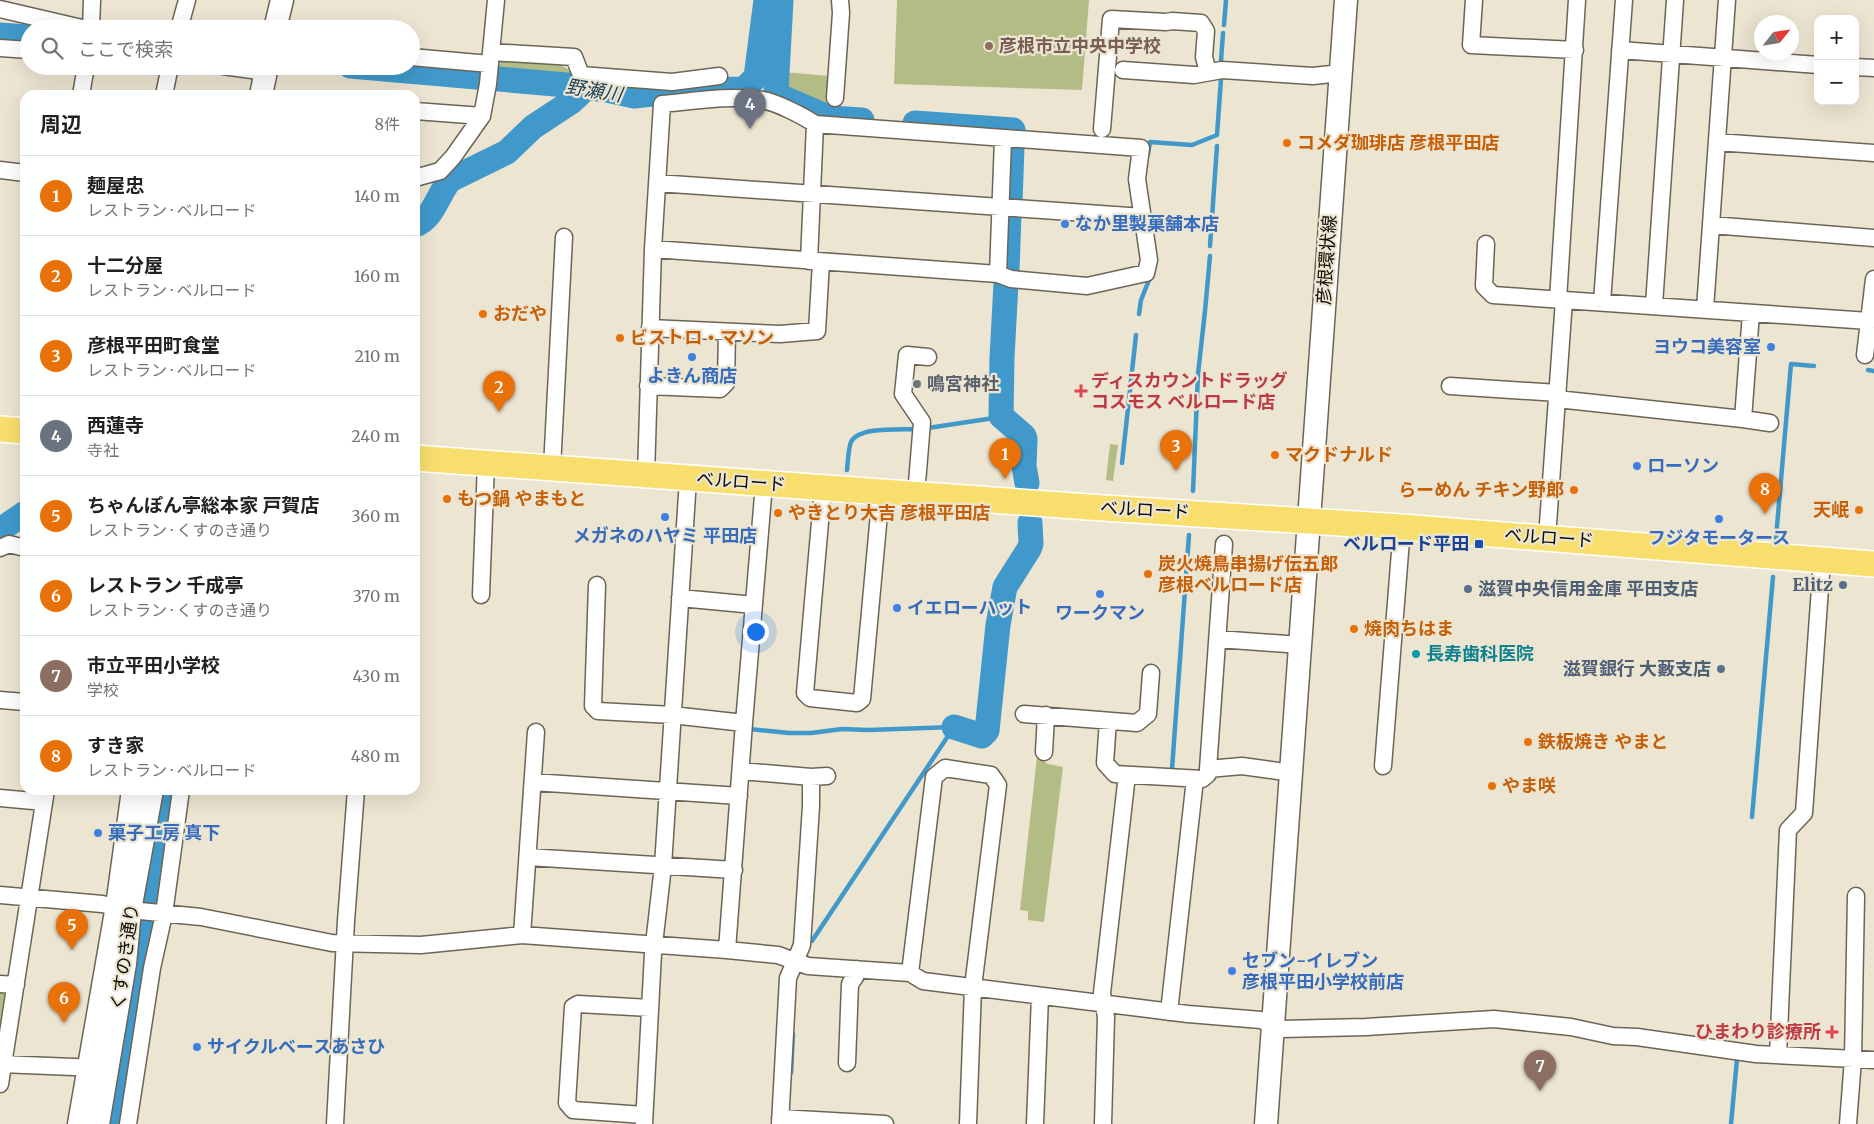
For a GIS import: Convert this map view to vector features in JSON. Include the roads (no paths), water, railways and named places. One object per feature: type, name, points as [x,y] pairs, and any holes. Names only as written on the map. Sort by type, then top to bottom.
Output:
[{"type":"main road","points":[[278,20],[282,0]]},
{"type":"main road","name":"彦根環状線","points":[[1266,1124],[1346,0]]},
{"type":"main road","points":[[262,90],[266,75]]},
{"type":"main road","points":[[0,429],[20,431]]},
{"type":"main road","name":"ベルロード","points":[[420,458],[916,495],[1309,520],[1874,564]]},
{"type":"main road","name":"くすのき通り","points":[[133,795],[142,911]]},
{"type":"main road","name":"くすのき通り","points":[[79,1124],[98,1068],[125,964],[142,911],[152,795]]},
{"type":"main road","name":"くすのき通り","points":[[98,1068],[98,1124]]},
{"type":"street","points":[[91,20],[92,0]]},
{"type":"street","points":[[181,20],[186,0]]},
{"type":"street","points":[[420,177],[440,171],[453,157],[482,116],[490,68],[496,0]]},
{"type":"street","points":[[835,98],[841,13],[840,0]]},
{"type":"street","points":[[1474,0],[1471,45],[1575,50]]},
{"type":"street","points":[[1547,538],[1558,396],[1561,300],[1578,0]]},
{"type":"street","points":[[1602,302],[1624,0]]},
{"type":"street","points":[[1654,305],[1675,0]]},
{"type":"street","points":[[1705,309],[1727,0]]},
{"type":"street","points":[[0,10],[16,7],[57,20]]},
{"type":"street","points":[[1102,129],[1111,19],[1166,22],[1172,20],[1201,23],[1206,31],[1204,57],[1208,72]]},
{"type":"street","points":[[0,48],[20,49]]},
{"type":"street","points":[[1620,50],[1814,64]]},
{"type":"street","points":[[420,58],[490,68],[574,57],[581,75],[672,82],[719,76]]},
{"type":"street","points":[[1859,67],[1874,68]]},
{"type":"street","points":[[1123,70],[1194,75],[1222,70],[1313,76],[1341,73]]},
{"type":"street","points":[[82,90],[84,75]]},
{"type":"street","points":[[165,90],[168,75]]},
{"type":"street","points":[[646,476],[653,249],[662,104],[732,98],[764,100],[805,117],[815,124],[1141,148],[1137,180],[1149,260],[1146,273],[1087,286],[1012,279],[998,274],[653,249]]},
{"type":"street","points":[[420,110],[482,116]]},
{"type":"street","points":[[650,328],[780,334],[817,331],[813,194],[815,124]]},
{"type":"street","points":[[998,274],[1003,139]]},
{"type":"street","points":[[1717,142],[1874,153]]},
{"type":"street","points":[[0,170],[20,172]]},
{"type":"street","points":[[657,183],[1143,217]]},
{"type":"street","points":[[1711,225],[1874,238]]},
{"type":"street","points":[[552,468],[564,237]]},
{"type":"street","points":[[1486,244],[1484,286],[1493,295],[1869,321]]},
{"type":"street","points":[[1865,355],[1874,279]]},
{"type":"street","points":[[1742,419],[1751,313]]},
{"type":"street","points":[[648,386],[720,389],[726,383],[727,332]]},
{"type":"street","points":[[916,495],[922,422],[903,394],[906,355],[928,357]]},
{"type":"street","points":[[1450,386],[1558,396],[1770,423]]},
{"type":"street","points":[[481,595],[486,463]]},
{"type":"street","points":[[650,1008],[578,1004],[573,1008],[567,1103],[573,1110],[644,1119],[650,1008],[662,866],[688,479]]},
{"type":"street","points":[[727,950],[764,484]]},
{"type":"street","points":[[823,488],[804,693],[810,698],[857,703],[862,700],[881,492]]},
{"type":"street","points":[[1383,766],[1402,527]]},
{"type":"street","points":[[0,548],[9,544],[20,547]]},
{"type":"street","points":[[1108,722],[1105,763],[1115,774],[1202,779],[1208,774],[1224,544]]},
{"type":"street","points":[[1778,1055],[1788,830],[1804,813],[1822,560]]},
{"type":"street","points":[[597,585],[593,706],[598,711],[672,715],[744,723]]},
{"type":"street","points":[[680,598],[754,605]]},
{"type":"street","points":[[1218,639],[1300,645]]},
{"type":"street","points":[[1024,714],[1137,723],[1148,714],[1151,673]]},
{"type":"street","points":[[0,700],[20,702]]},
{"type":"street","points":[[1044,752],[1046,715]]},
{"type":"street","points":[[522,935],[536,732]]},
{"type":"street","points":[[1208,769],[1242,766],[1292,773]]},
{"type":"street","points":[[910,973],[934,777],[945,768],[991,774],[998,784],[973,987],[968,1124]]},
{"type":"street","points":[[741,771],[819,777],[811,806],[802,944],[788,978],[780,1121],[885,1124]]},
{"type":"street","points":[[1103,1124],[1106,1018],[1102,993],[1127,775]]},
{"type":"street","points":[[1169,1012],[1195,778]]},
{"type":"street","points":[[533,782],[739,796]]},
{"type":"street","points":[[128,1124],[152,968],[142,911],[179,795]]},
{"type":"street","points":[[335,1124],[356,795]]},
{"type":"street","points":[[0,798],[45,796],[30,897],[8,985],[0,1084]]},
{"type":"street","points":[[528,857],[734,870]]},
{"type":"street","points":[[0,894],[201,917],[345,944],[421,945],[522,935],[727,950],[778,956],[808,966],[910,973],[923,981],[1169,1012],[1260,1020],[1281,1029],[1366,1027],[1494,1019],[1571,1027],[1612,1036],[1637,1037],[1756,1054],[1874,1060]]},
{"type":"street","points":[[1848,1124],[1853,1059],[1856,896]]},
{"type":"street","points":[[847,1063],[850,984],[855,977],[856,969]]},
{"type":"street","points":[[1035,1124],[1040,996]]},
{"type":"street","points":[[2,1064],[98,1068]]},
{"type":"waterway","name":"野瀬川","points":[[420,72],[566,85],[607,90],[634,96],[689,90],[744,89],[756,77],[766,0]]},
{"type":"waterway","points":[[781,0],[776,92],[779,96],[830,118],[862,120]]},
{"type":"waterway","points":[[1224,25],[1226,0]]},
{"type":"waterway","points":[[1221,61],[1223,33]]},
{"type":"waterway","name":"野瀬川","points":[[0,35],[20,36]]},
{"type":"waterway","points":[[1148,154],[1150,142],[1192,145],[1217,135],[1221,79]]},
{"type":"waterway","points":[[420,222],[431,212],[450,180],[507,152],[533,127],[571,102],[586,88]]},
{"type":"waterway","points":[[915,123],[1013,130],[1013,134]]},
{"type":"waterway","points":[[1010,203],[1012,146]]},
{"type":"waterway","points":[[1210,246],[1217,146]]},
{"type":"waterway","points":[[1007,271],[1009,213]]},
{"type":"waterway","points":[[1193,491],[1198,374],[1210,256]]},
{"type":"waterway","points":[[1139,314],[1141,300],[1151,275]]},
{"type":"waterway","points":[[1006,283],[1001,416],[1024,436],[1024,466],[1027,483]]},
{"type":"waterway","points":[[1122,463],[1136,335]]},
{"type":"waterway","points":[[1776,538],[1791,364],[1814,366]]},
{"type":"waterway","points":[[1868,370],[1874,371]]},
{"type":"waterway","points":[[928,428],[994,418],[1001,411]]},
{"type":"waterway","points":[[847,470],[850,445],[855,437],[871,431],[916,429]]},
{"type":"waterway","points":[[0,530],[20,516]]},
{"type":"waterway","points":[[954,727],[982,736],[987,731],[998,625],[1005,587],[1031,544],[1030,523]]},
{"type":"waterway","points":[[1172,769],[1189,535]]},
{"type":"waterway","points":[[1752,817],[1773,577]]},
{"type":"waterway","points":[[749,729],[811,733],[842,729],[954,727],[812,941]]},
{"type":"waterway","points":[[117,1124],[170,795]]},
{"type":"waterway","points":[[791,1073],[793,1034]]},
{"type":"waterway","points":[[1731,1124],[1737,1059]]},
{"type":"place","name":"彦根市立中央中学校","points":[[989,46]]},
{"type":"place","name":"西蓮寺","points":[[750,129]]},
{"type":"place","name":"コメダ珈琲店 彦根平田店","points":[[1287,143]]},
{"type":"place","name":"なか里製菓舗本店","points":[[1065,224]]},
{"type":"place","name":"おだや","points":[[483,314]]},
{"type":"place","name":"ビストロ・マソン","points":[[620,338]]},
{"type":"place","name":"ヨウコ美容室","points":[[1771,347]]},
{"type":"place","name":"よきん商店","points":[[692,357]]},
{"type":"place","name":"鳴宮神社","points":[[917,384]]},
{"type":"place","name":"ディスカウントドラッグ コスモス ベルロード店","points":[[1081,391]]},
{"type":"place","name":"十二分屋","points":[[499,412]]},
{"type":"place","name":"マクドナルド","points":[[1275,455]]},
{"type":"place","name":"ローソン","points":[[1637,466]]},
{"type":"place","name":"彦根平田町食堂","points":[[1176,471]]},
{"type":"place","name":"麺屋忠","points":[[1005,479]]},
{"type":"place","name":"らーめん チキン野郎","points":[[1574,490]]},
{"type":"place","name":"もつ鍋 やまもと","points":[[447,499]]},
{"type":"place","name":"天岷","points":[[1859,510]]},
{"type":"place","name":"やきとり大吉 彦根平田店","points":[[778,513]]},
{"type":"place","name":"すき家","points":[[1765,514]]},
{"type":"place","name":"メガネのハヤミ 平田店","points":[[665,517]]},
{"type":"place","name":"フジタモータース","points":[[1719,519]]},
{"type":"place","name":"ベルロード平田","points":[[1479,544]]},
{"type":"place","name":"炭火焼鳥串揚げ伝五郎 彦根ベルロード店","points":[[1148,574]]},
{"type":"place","name":"Elitz","points":[[1843,585]]},
{"type":"place","name":"滋賀中央信用金庫 平田支店","points":[[1468,589]]},
{"type":"place","name":"ワークマン","points":[[1100,594]]},
{"type":"place","name":"イエローハット","points":[[897,608]]},
{"type":"place","name":"焼肉ちはま","points":[[1354,629]]},
{"type":"place","name":"長寿歯科医院","points":[[1416,654]]},
{"type":"place","name":"滋賀銀行 大藪支店","points":[[1721,669]]},
{"type":"place","name":"鉄板焼き やまと","points":[[1528,742]]},
{"type":"place","name":"やま咲","points":[[1492,786]]},
{"type":"place","name":"菓子工房 真下","points":[[98,833]]},
{"type":"place","name":"ちゃんぽん亭総本家 戸賀店","points":[[72,950]]},
{"type":"place","name":"セブン-イレブン 彦根平田小学校前店","points":[[1232,971]]},
{"type":"place","name":"レストラン 千成亭","points":[[64,1023]]},
{"type":"place","name":"ひまわり診療所","points":[[1832,1032]]},
{"type":"place","name":"サイクルベースあさひ","points":[[197,1047]]},
{"type":"place","name":"市立平田小学校","points":[[1540,1091]]}]
